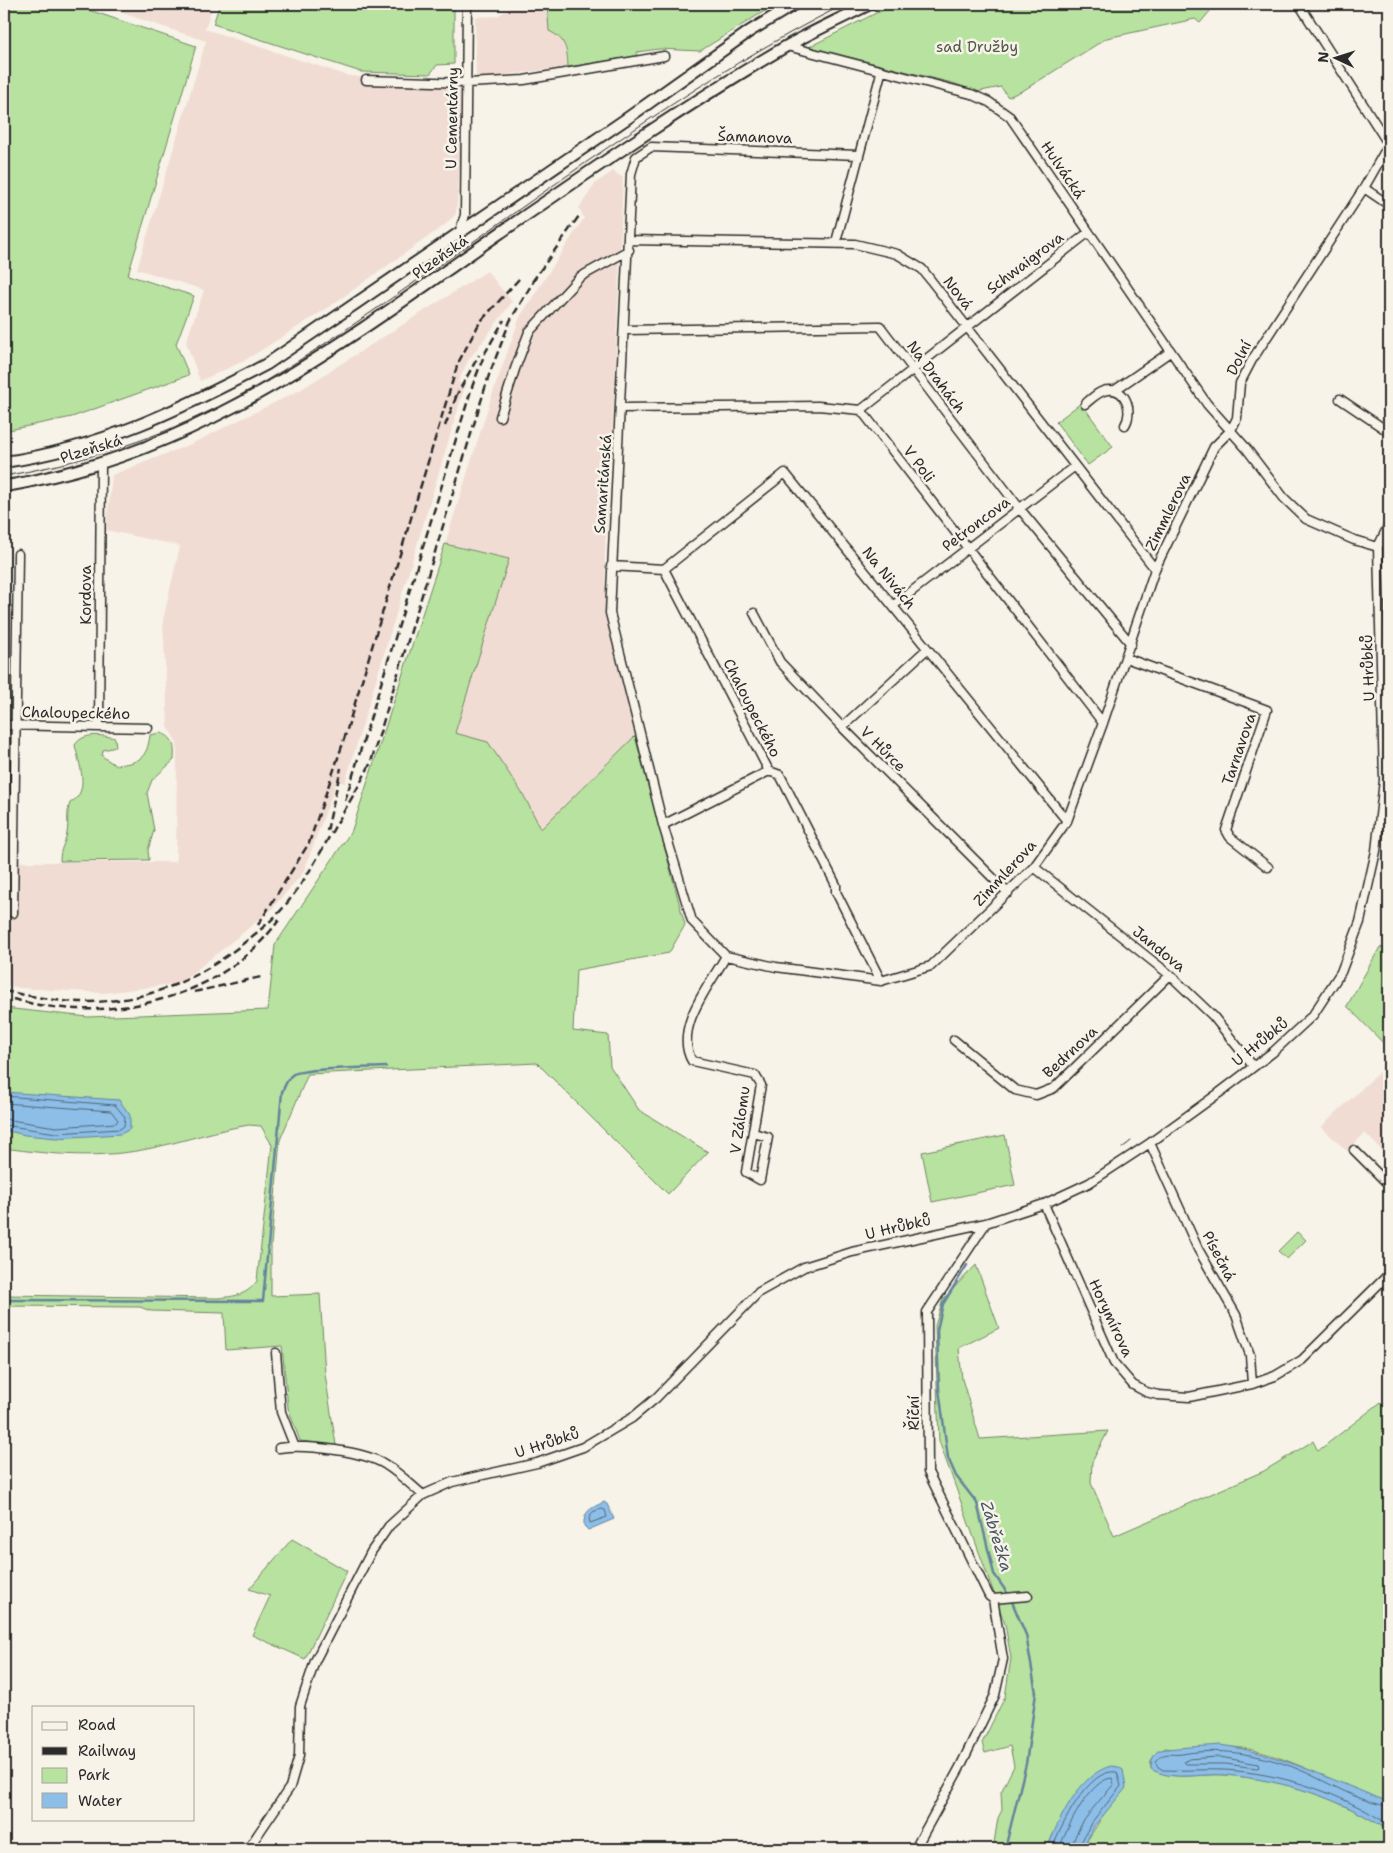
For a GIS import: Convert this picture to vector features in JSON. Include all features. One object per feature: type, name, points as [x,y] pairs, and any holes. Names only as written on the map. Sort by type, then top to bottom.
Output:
[{"type":"main road","name":"Plzeňská","points":[[4,462],[95,442],[139,427],[267,364],[629,117],[750,31],[795,4]]},
{"type":"main road","name":"Plzeňská","points":[[4,486],[25,484],[101,463],[149,447],[214,418],[276,385],[380,317],[634,141],[786,46],[870,4]]},
{"type":"street","name":"U Cementárny","points":[[460,231],[465,215],[467,4]]},
{"type":"street","points":[[1299,4],[1389,145]]},
{"type":"street","name":"Hulvácká","points":[[786,46],[881,73],[970,94],[989,102],[1010,117],[1170,352],[1209,407],[1231,430]]},
{"type":"street","points":[[366,80],[467,83],[524,80],[664,56]]},
{"type":"street","points":[[836,242],[881,73]]},
{"type":"street","name":"Dolní","points":[[1231,430],[1237,418],[1240,383],[1252,360],[1364,188],[1389,145]]},
{"type":"street","name":"Šamanova","points":[[651,147],[858,155]]},
{"type":"street","name":"Samaritánská","points":[[651,147],[636,157],[631,174],[630,240],[611,566],[610,613],[663,825]]},
{"type":"street","points":[[1364,188],[1389,205]]},
{"type":"street","name":"Schwaigrova","points":[[861,410],[913,370],[966,325],[1089,232]]},
{"type":"street","name":"Nová","points":[[630,240],[836,242],[855,244],[897,254],[922,269],[1155,569]]},
{"type":"street","points":[[500,417],[515,369],[530,332],[580,277],[629,250]]},
{"type":"street","name":"Na Drahách","points":[[625,330],[880,326],[1020,509],[1130,644]]},
{"type":"street","points":[[1115,390],[1170,352]]},
{"type":"street","points":[[1085,404],[1100,392],[1107,389],[1115,390],[1124,398],[1130,408],[1130,418],[1125,425]]},
{"type":"street","points":[[1340,399],[1389,432]]},
{"type":"street","points":[[621,408],[818,406],[861,410]]},
{"type":"street","name":"V Poli","points":[[861,410],[966,548],[1104,723]]},
{"type":"street","points":[[1231,430],[1284,498],[1306,519],[1354,540],[1378,547],[1389,524]]},
{"type":"street","name":"Zimmlerova","points":[[726,956],[776,967],[881,981],[931,966],[1034,867],[1067,821],[1104,723],[1155,569],[1214,448],[1231,430]]},
{"type":"street","name":"Kordova","points":[[99,727],[101,463]]},
{"type":"street","name":"Petroncova","points":[[894,605],[1075,466]]},
{"type":"street","name":"Na Nivách","points":[[664,569],[785,473],[894,605],[927,649],[1067,821]]},
{"type":"street","name":"U Hrůbků","points":[[248,1849],[290,1787],[299,1756],[300,1706],[324,1644],[371,1552],[389,1526],[423,1495],[452,1482],[537,1464],[583,1447],[632,1418],[656,1398],[759,1292],[804,1267],[852,1252],[986,1223],[1044,1204],[1089,1183],[1150,1143],[1273,1052],[1313,1015],[1341,972],[1360,922],[1376,851],[1384,780],[1386,714],[1378,547]]},
{"type":"street","points":[[13,913],[18,554]]},
{"type":"street","points":[[611,566],[664,569]]},
{"type":"street","name":"Chaloupeckého","points":[[664,569],[769,770],[780,775],[836,885],[836,892],[881,981]]},
{"type":"street","name":"V Hůrce","points":[[754,613],[780,662],[842,728],[1008,893]]},
{"type":"street","points":[[842,728],[927,649]]},
{"type":"street","name":"Tarnavova","points":[[1126,658],[1267,710],[1226,830],[1230,838],[1268,867]]},
{"type":"street","name":"Chaloupeckého","points":[[4,725],[148,728]]},
{"type":"street","points":[[726,956],[692,921],[663,825],[769,770]]},
{"type":"street","name":"Jandova","points":[[1034,867],[1170,975],[1213,1016],[1253,1066]]},
{"type":"street","name":"V Zálomu","points":[[726,956],[688,1022],[686,1050],[692,1061],[756,1075],[761,1084],[746,1172],[760,1180],[768,1138],[753,1133]]},
{"type":"street","name":"Bedrnova","points":[[954,1040],[1015,1090],[1036,1095],[1054,1088],[1170,975]]},
{"type":"street","name":"Písečná","points":[[1150,1143],[1198,1249],[1236,1315],[1250,1355],[1252,1384]]},
{"type":"street","points":[[1354,1150],[1389,1185]]},
{"type":"street","name":"Horymírova","points":[[1044,1204],[1114,1362],[1134,1385],[1146,1392],[1158,1395],[1189,1397],[1252,1384],[1275,1376],[1302,1360],[1389,1274]]},
{"type":"street","name":"Říční","points":[[986,1223],[927,1312],[928,1472],[989,1596],[996,1599]]},
{"type":"street","points":[[276,1353],[281,1412],[294,1445]]},
{"type":"street","points":[[279,1448],[294,1445],[352,1453],[386,1464],[423,1495]]},
{"type":"street","points":[[915,1849],[959,1770],[995,1695],[1003,1659],[996,1599],[1028,1596]]},
{"type":"shaded area","points":[[95,4],[213,4],[205,29],[349,76],[467,83],[456,214],[445,225],[329,307],[244,361],[200,381],[186,342],[204,290],[137,269],[206,41]]},
{"type":"shaded area","points":[[537,4],[547,4],[549,30],[558,35],[564,42],[568,67],[476,79],[475,17],[497,16],[511,8],[537,8]]},
{"type":"shaded area","points":[[613,171],[623,178],[614,399],[605,550],[605,613],[635,736],[541,830],[524,796],[455,733],[509,559],[445,544],[491,398],[520,317],[584,218],[579,208],[596,183]]},
{"type":"shaded area","points":[[487,271],[512,302],[468,361],[458,382],[465,386],[345,783],[337,781],[303,873],[270,911],[180,983],[105,993],[20,988],[4,984],[4,862],[176,862],[177,743],[168,727],[163,620],[180,546],[106,530],[112,475],[191,444],[300,390]]},
{"type":"shaded area","points":[[1389,1063],[1389,1158],[1365,1133],[1347,1151],[1321,1127]]},
{"type":"green space","points":[[10,4],[71,4],[196,46],[128,275],[194,296],[176,344],[189,375],[72,417],[4,431],[4,24]]},
{"type":"green space","points":[[220,4],[454,4],[454,64],[437,65],[430,74],[361,72],[213,24]]},
{"type":"green space","points":[[547,4],[776,4],[700,51],[659,49],[637,52],[637,56],[568,67],[567,55],[562,41],[549,31]]},
{"type":"green space","name":"sad Družby","points":[[900,4],[1216,4],[1200,23],[1195,19],[1107,38],[1024,90],[1008,97],[1001,87],[976,92],[956,84],[809,47],[876,13]]},
{"type":"green space","points":[[1081,403],[1113,447],[1088,465],[1056,422]]},
{"type":"green space","points":[[445,544],[509,559],[455,733],[488,742],[524,796],[541,829],[635,736],[685,925],[669,953],[576,970],[573,1031],[608,1035],[610,1066],[639,1110],[708,1152],[668,1194],[537,1063],[308,1074],[280,1140],[271,1245],[271,1296],[320,1294],[325,1374],[336,1445],[300,1441],[288,1408],[282,1346],[226,1350],[224,1313],[151,1311],[140,1307],[4,1306],[4,1295],[218,1298],[235,1296],[249,1290],[257,1281],[272,1145],[261,1126],[249,1125],[152,1148],[115,1154],[59,1154],[4,1148],[4,1008],[88,1017],[268,1010],[275,945],[352,830]]},
{"type":"green space","points":[[165,734],[171,739],[174,760],[152,780],[147,793],[154,830],[148,850],[149,860],[60,861],[67,833],[70,803],[80,792],[82,785],[81,769],[75,745],[78,741],[88,736],[99,735],[115,738],[116,747],[103,750],[102,756],[115,765],[136,761],[147,750],[150,735]]},
{"type":"green space","points":[[1380,947],[1389,950],[1389,1049],[1347,1006]]},
{"type":"green space","points":[[1005,1135],[1015,1185],[932,1202],[922,1152]]},
{"type":"green space","points":[[1297,1232],[1306,1240],[1287,1259],[1278,1251]]},
{"type":"green space","points":[[976,1265],[999,1328],[959,1348],[962,1379],[980,1439],[1108,1431],[1092,1462],[1091,1483],[1114,1536],[1264,1471],[1313,1441],[1318,1451],[1381,1402],[1389,1413],[1389,1802],[1341,1785],[1282,1759],[1238,1747],[1165,1748],[1151,1760],[1151,1768],[1168,1775],[1177,1776],[1225,1775],[1247,1777],[1311,1792],[1371,1819],[1389,1831],[1389,1849],[1082,1849],[1107,1809],[1053,1834],[1047,1849],[993,1849],[998,1818],[1002,1810],[1001,1792],[1014,1766],[1010,1746],[985,1753],[982,1743],[1005,1697],[1011,1658],[1005,1624],[939,1441],[935,1326],[943,1299]]},
{"type":"green space","points":[[292,1539],[347,1571],[305,1659],[252,1635],[270,1596],[249,1589]]},
{"type":"water","points":[[4,1092],[119,1100],[130,1115],[130,1129],[121,1134],[56,1138],[25,1135],[4,1130]]},
{"type":"water","points":[[604,1502],[607,1504],[614,1519],[588,1530],[584,1526],[586,1513]]},
{"type":"water","points":[[1220,1745],[1264,1754],[1285,1761],[1389,1802],[1389,1831],[1351,1809],[1311,1792],[1290,1786],[1247,1777],[1225,1775],[1168,1775],[1151,1769],[1152,1759],[1158,1751]]},
{"type":"water","points":[[1111,1766],[1119,1767],[1123,1770],[1126,1788],[1095,1825],[1082,1849],[1047,1849],[1057,1825],[1080,1788],[1089,1778]]},
{"type":"waterway","points":[[4,1300],[263,1301],[282,1092],[286,1083],[292,1075],[308,1071],[386,1067]]},
{"type":"waterway","name":"Zábřežka","points":[[967,1265],[943,1304],[937,1330],[939,1389],[948,1458],[956,1476],[977,1503],[994,1574],[1010,1597],[1026,1635],[1036,1693],[1026,1764],[1005,1849]]},
{"type":"tram line","points":[[4,476],[51,467],[120,448],[186,422],[250,390],[342,332],[685,96],[737,63],[845,4]]},
{"type":"tram line","points":[[1122,1148],[1131,1141]]},
{"type":"railway","points":[[532,282],[579,216]]},
{"type":"railway","points":[[4,991],[47,999],[90,1002],[132,998],[170,987],[206,969],[240,946],[268,923],[290,899],[317,859],[371,762],[489,375],[510,321],[536,277]]},
{"type":"railway","points":[[258,925],[309,843],[342,746],[458,363],[480,322],[519,279]]},
{"type":"railway","points":[[345,801],[472,387],[485,353],[504,320]]},
{"type":"railway","points":[[455,398],[479,355]]},
{"type":"railway","points":[[445,426],[458,392]]},
{"type":"railway","points":[[327,831],[341,768]]},
{"type":"railway","points":[[13,999],[49,1006],[85,1009],[122,1007],[159,1000],[193,988],[226,971],[254,948],[279,920]]},
{"type":"railway","points":[[194,992],[261,977]]}]
